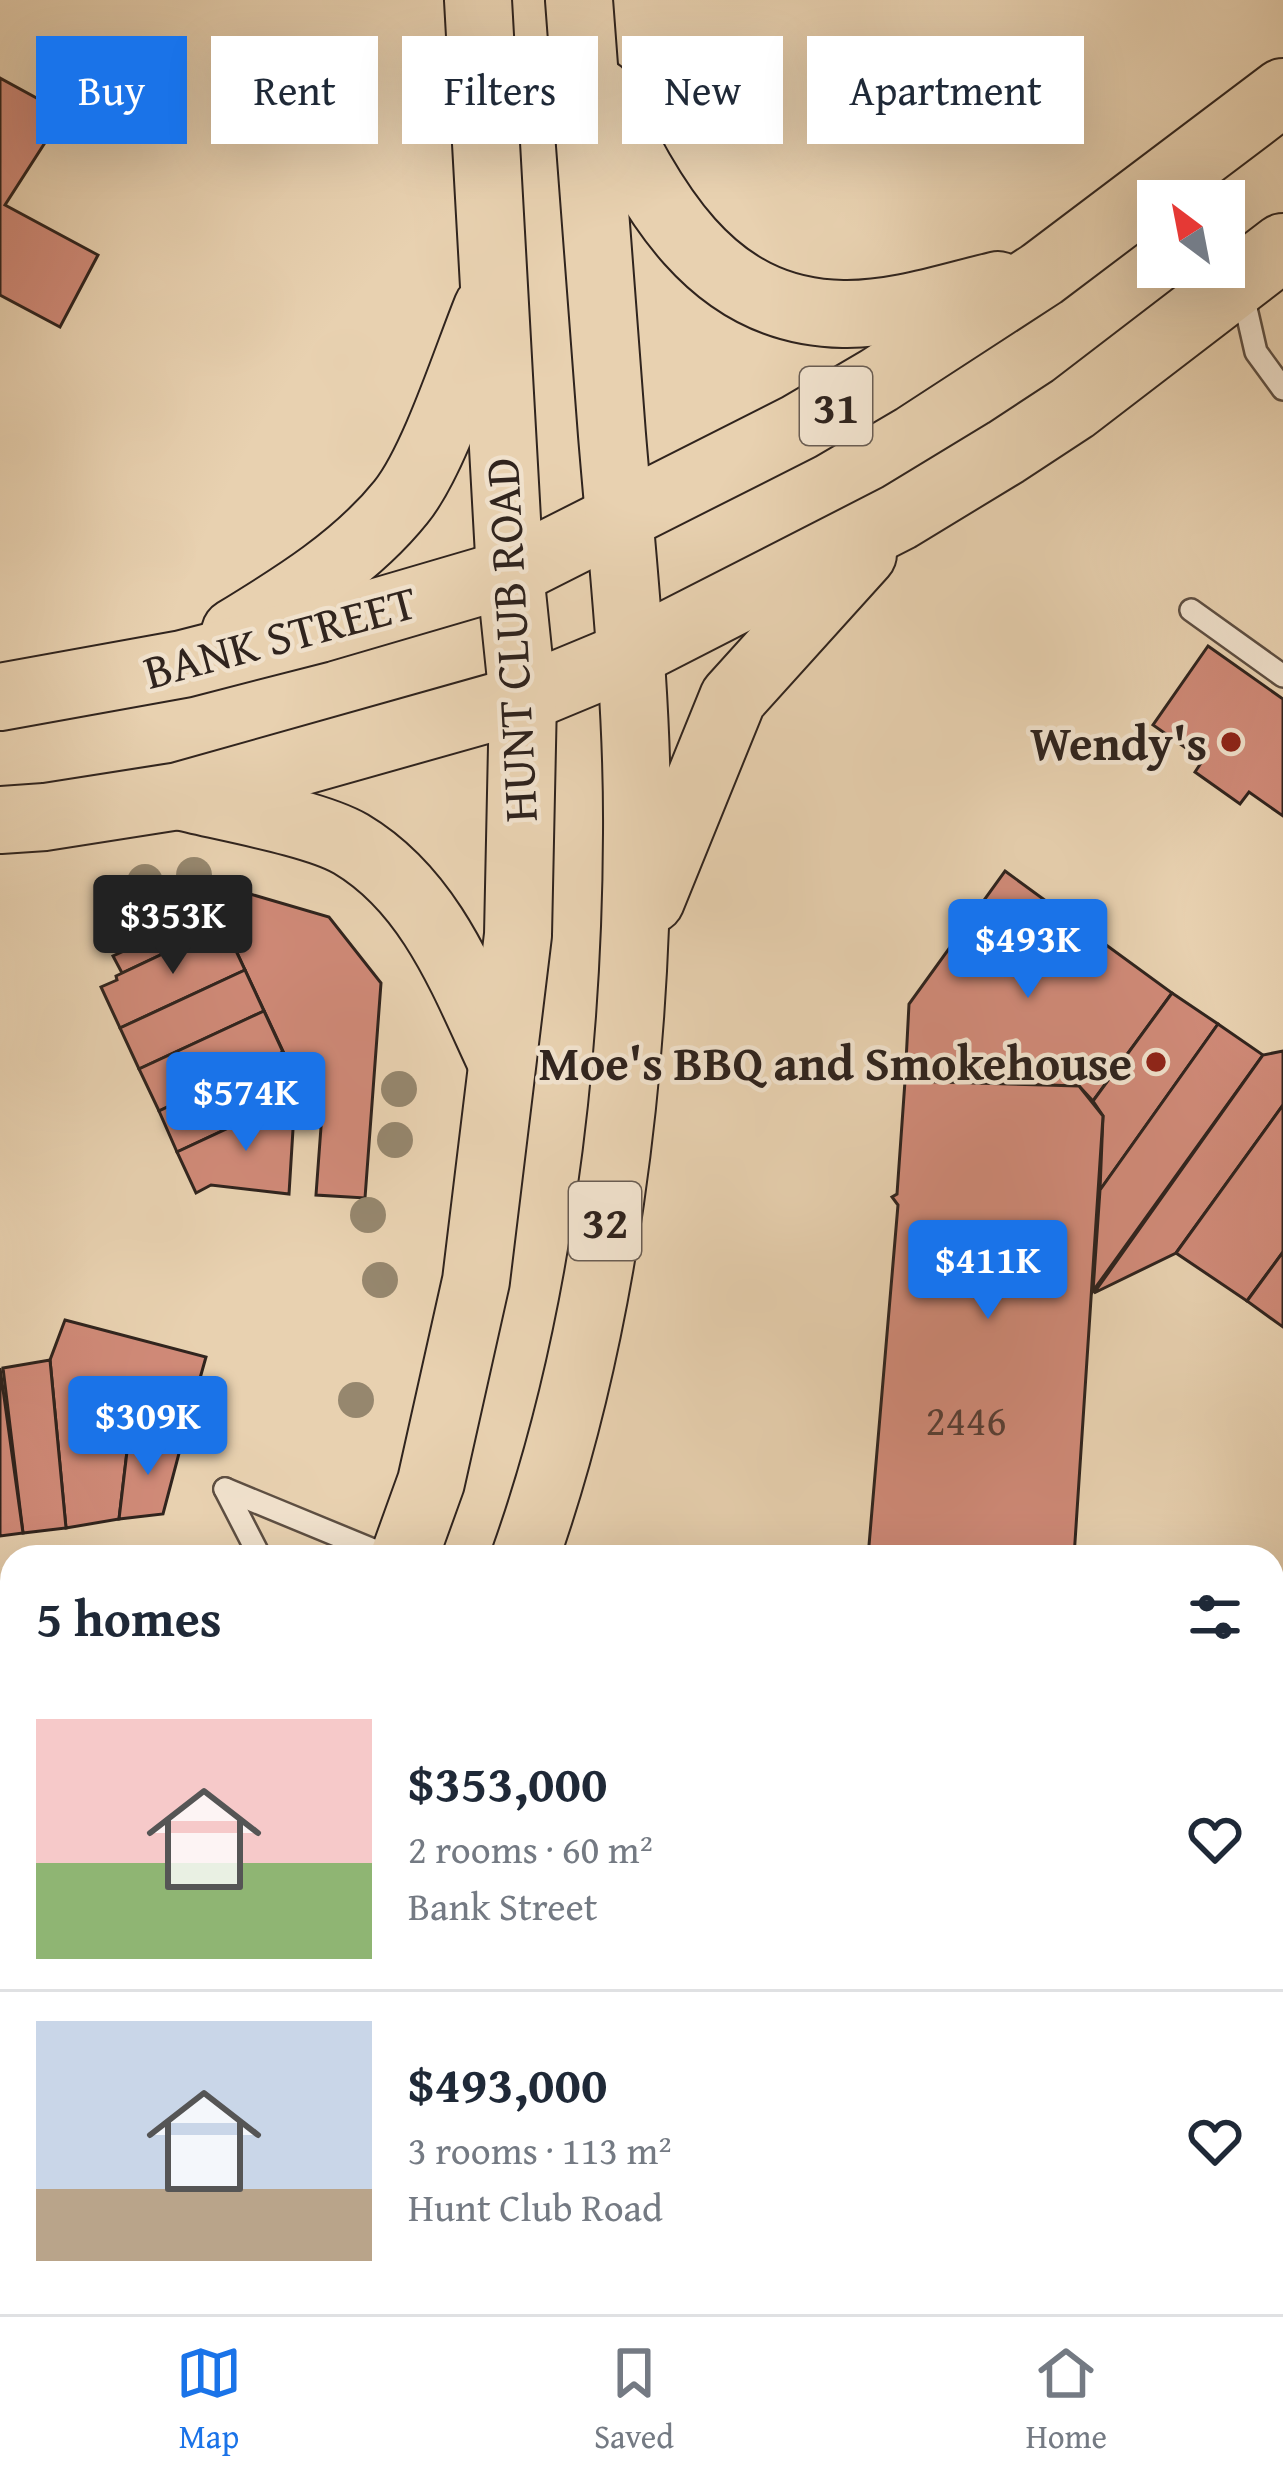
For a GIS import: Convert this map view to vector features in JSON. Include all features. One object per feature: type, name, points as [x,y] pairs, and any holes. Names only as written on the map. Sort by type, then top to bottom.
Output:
[{"type":"main road","name":"HUNT CLUB ROAD","points":[[408,1545],[431,1482],[476,1281],[518,935],[523,699],[510,573],[478,0]]},
{"type":"main road","points":[[581,31],[637,170],[663,211],[691,246],[754,292],[799,309],[843,314],[888,311],[1042,274]]},
{"type":"main road","name":"32","points":[[529,1545],[547,1496],[595,1281],[629,1050],[638,829],[581,31]]},
{"type":"main road","name":"BANK STREET","points":[[1189,180],[1283,92]]},
{"type":"main road","name":"BANK STREET","points":[[0,697],[183,664],[510,573],[800,427],[1137,215]]},
{"type":"main road","points":[[0,820],[179,796],[523,699],[628,655],[898,517],[1073,408],[1252,267]]},
{"type":"main road","points":[[183,664],[294,596],[375,530],[404,499],[493,293]]},
{"type":"main road","points":[[634,943],[733,698],[898,517]]},
{"type":"main road","points":[[179,796],[322,833],[349,843],[376,863],[400,884],[445,944],[500,1059]]},
{"type":"lane","points":[[1252,267],[1256,352],[1283,389]]},
{"type":"lane","points":[[1191,610],[1283,676]]},
{"type":"lane","points":[[254,1545],[225,1489],[361,1545]]},
{"type":"building","points":[[0,78],[36,98],[36,144],[44,144],[5,205],[98,255],[60,327],[0,295]]},
{"type":"building","name":"Wendy's","points":[[1208,646],[1283,699],[1283,816],[1249,792],[1240,804],[1195,772],[1203,760],[1153,725]]},
{"type":"building","points":[[1005,871],[1172,993],[1093,1101],[1079,1086],[905,1081],[909,1004]]},
{"type":"building","points":[[250,894],[329,917],[381,983],[365,1198],[316,1195],[321,1127],[293,1125],[296,1079],[224,925],[122,973],[113,956]]},
{"type":"building","points":[[224,925],[245,970],[120,1028],[101,987]]},
{"type":"building","points":[[245,970],[264,1011],[139,1069],[120,1028]]},
{"type":"building","name":"Moe's BBQ and Smokehouse","points":[[1172,993],[1218,1024],[1100,1190],[1103,1116],[1093,1101]]},
{"type":"building","points":[[264,1011],[283,1052],[159,1111],[139,1069]]},
{"type":"building","points":[[1218,1024],[1263,1055],[1093,1291],[1100,1190]]},
{"type":"building","points":[[1283,1051],[1283,1105],[1176,1253],[1094,1293],[1263,1055]]},
{"type":"building","points":[[283,1052],[296,1079],[295,1097],[177,1152],[159,1111]]},
{"type":"building","points":[[905,1081],[1079,1086],[1103,1116],[1075,1545],[869,1545],[898,1205],[892,1197],[897,1194]]},
{"type":"building","points":[[295,1097],[289,1194],[211,1185],[196,1193],[177,1152]]},
{"type":"building","points":[[1283,1105],[1283,1252],[1247,1301],[1176,1253]]},
{"type":"building","points":[[1283,1252],[1283,1327],[1247,1301]]},
{"type":"building","points":[[65,1320],[206,1357],[182,1442],[128,1443],[119,1519],[66,1528],[50,1360]]},
{"type":"building","points":[[50,1360],[66,1528],[23,1533],[3,1368]]},
{"type":"building","points":[[0,1368],[23,1533],[0,1536]]},
{"type":"building","points":[[182,1442],[163,1514],[119,1519],[128,1443]]},
{"type":"place","name":"Wendy's","points":[[1231,742]]},
{"type":"place","name":"Moe's BBQ and Smokehouse","points":[[1156,1062]]}]
